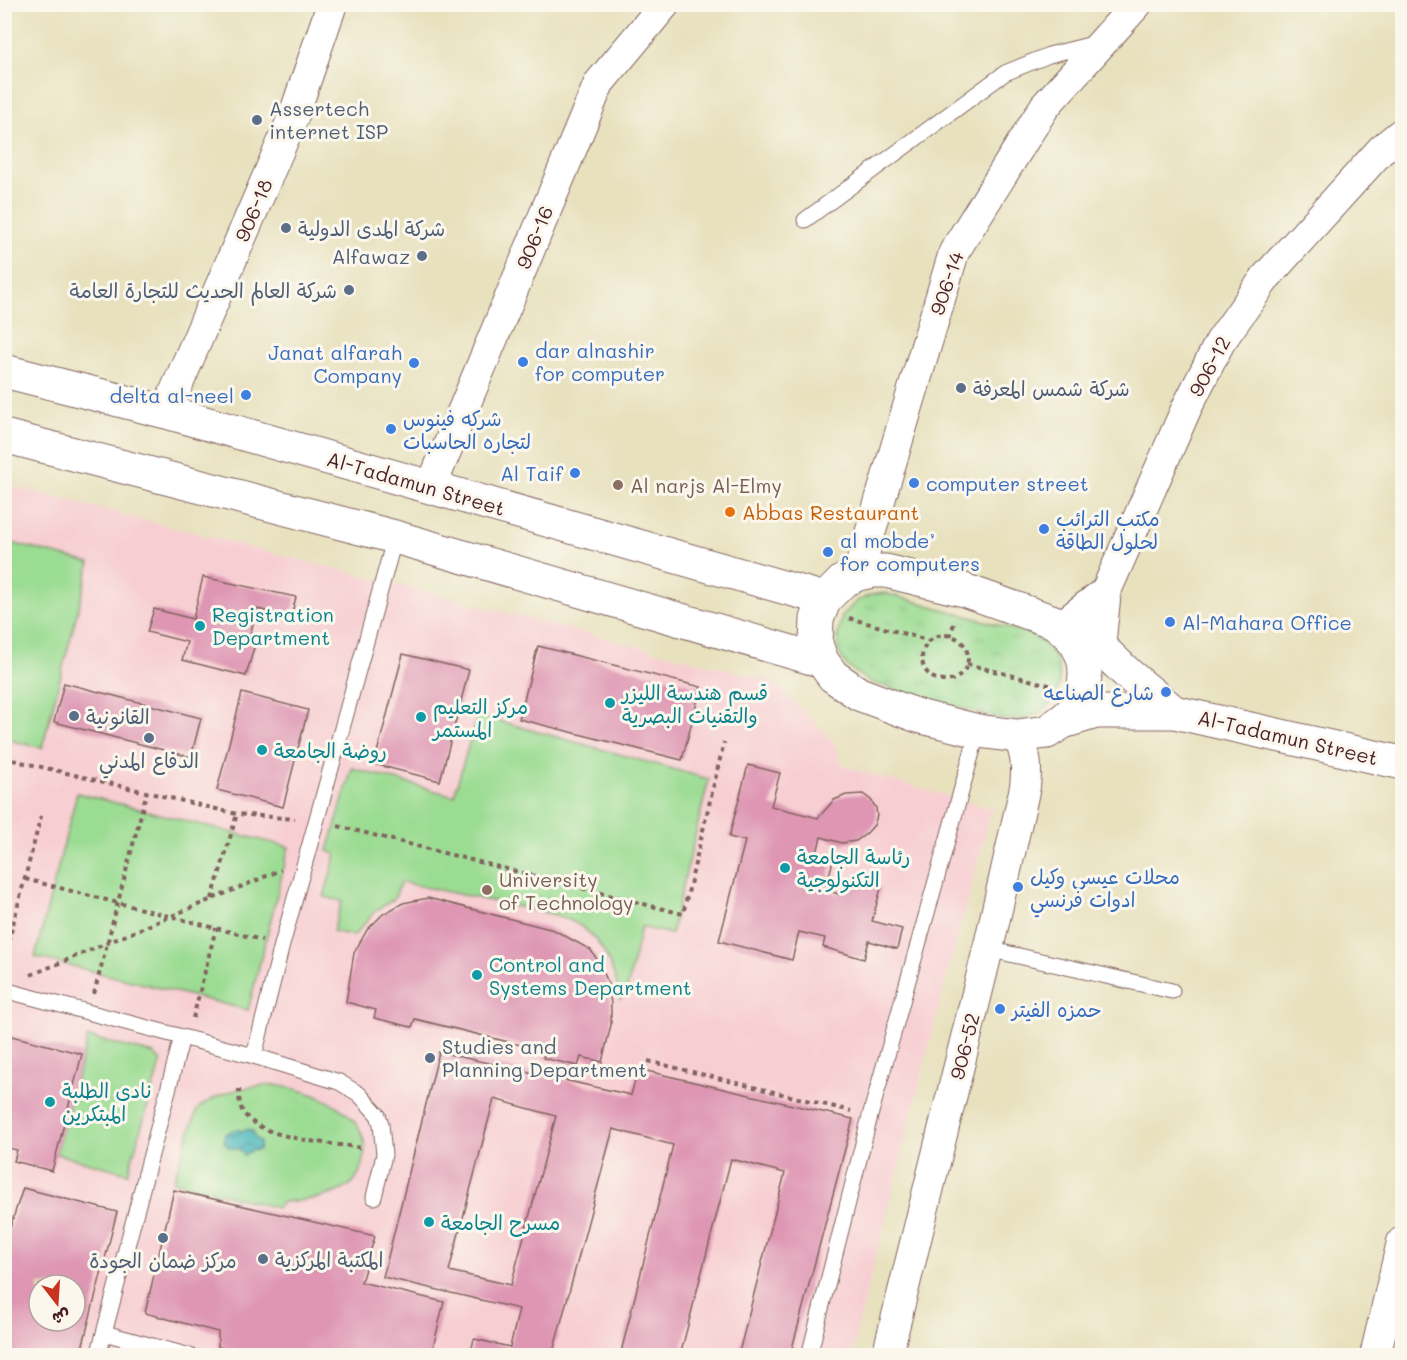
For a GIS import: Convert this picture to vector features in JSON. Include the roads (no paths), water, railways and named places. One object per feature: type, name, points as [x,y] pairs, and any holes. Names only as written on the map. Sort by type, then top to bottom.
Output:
[{"type":"street","name":"906-18","points":[[166,412],[294,115],[332,4]]},
{"type":"street","name":"906-16","points":[[431,487],[599,83],[665,4]]},
{"type":"street","name":"906-14","points":[[858,574],[954,252],[1045,106],[1137,4]]},
{"type":"street","name":"906-12","points":[[1100,647],[1106,591],[1187,407],[1220,342],[1266,277],[1382,149],[1402,133]]},
{"type":"street","name":"Al-Tadamun Street","points":[[4,371],[166,412],[431,487],[823,604]]},
{"type":"street","points":[[4,436],[395,537],[822,661]]},
{"type":"street","name":"Al-Tadamun Street","points":[[858,574],[873,571],[886,572],[964,590],[1046,618],[1100,647],[1129,675],[1174,712]]},
{"type":"street","points":[[858,574],[843,581],[823,604],[817,619],[816,644],[822,661],[833,676],[859,694],[918,716],[978,731],[1032,734]]},
{"type":"street","points":[[1060,627],[1106,591]]},
{"type":"street","name":"Al-Tadamun Street","points":[[1032,734],[1071,714],[1082,694],[1085,673],[1082,658],[1079,649],[1060,627]]},
{"type":"street","name":"Al-Tadamun Street","points":[[1032,734],[1096,712],[1174,712],[1402,763]]},
{"type":"street","name":"906-52","points":[[887,1356],[988,949],[1025,788],[1027,771],[1025,754],[1032,734]]},
{"type":"street","points":[[1375,1356],[1402,1242]]},
{"type":"lane","points":[[805,220],[1005,74],[1049,55],[1103,42]]},
{"type":"lane","points":[[254,1056],[282,945],[395,537]]},
{"type":"lane","points":[[809,1356],[870,1116],[978,731]]},
{"type":"lane","points":[[988,949],[1172,991]]},
{"type":"lane","points":[[4,990],[254,1056],[339,1082],[359,1094],[378,1115],[384,1139],[384,1152],[382,1171],[374,1197]]},
{"type":"lane","points":[[98,1356],[185,1038]]},
{"type":"lane","points":[[104,1333],[190,1356]]},
{"type":"water","points":[[236,1129],[253,1131],[254,1136],[260,1142],[259,1150],[250,1151],[244,1155],[239,1149],[229,1148],[224,1142],[225,1134]]},
{"type":"place","name":"Assertech internet ISP","points":[[257,120]]},
{"type":"place","name":"شركة المدى الدولية","points":[[286,228]]},
{"type":"place","name":"Alfawaz","points":[[422,256]]},
{"type":"place","name":"شركة العالم الحديث للتجارة العامة","points":[[349,290]]},
{"type":"place","name":"dar alnashir for computer","points":[[523,362]]},
{"type":"place","name":"Janat alfarah Company","points":[[414,363]]},
{"type":"place","name":"شركة شمس المعرفة","points":[[961,388]]},
{"type":"place","name":"delta al-neel","points":[[246,395]]},
{"type":"place","name":"شركه فينوس لتجاره الحاسبات","points":[[391,429]]},
{"type":"place","name":"Al Taif","points":[[575,473]]},
{"type":"place","name":"computer street","points":[[914,483]]},
{"type":"place","name":"Al narjs Al-Elmy","points":[[618,485]]},
{"type":"place","name":"Abbas Restaurant","points":[[730,512]]},
{"type":"place","name":"مكتب الترائب لحلول الطاقة","points":[[1044,529]]},
{"type":"place","name":"al mobde’ for computers","points":[[828,552]]},
{"type":"place","name":"Al-Mahara Office","points":[[1170,622]]},
{"type":"place","name":"Registration Department","points":[[200,626]]},
{"type":"place","name":"شارع الصناعه","points":[[1166,692]]},
{"type":"place","name":"قسم هندسة الليزر والتقنيات البصرية","points":[[610,703]]},
{"type":"place","name":"القانونية","points":[[74,716]]},
{"type":"place","name":"مركز التعليم المستمر","points":[[421,717]]},
{"type":"place","name":"الدفاع المدني","points":[[149,738]]},
{"type":"place","name":"روضة الجامعة","points":[[262,750]]},
{"type":"place","name":"رئاسة الجامعة التكنولوجية","points":[[785,868]]},
{"type":"place","name":"محلات عيسى وكيل ادوات فرنسي","points":[[1018,887]]},
{"type":"place","name":"University of Technology","points":[[487,890]]},
{"type":"place","name":"Control and Systems Department","points":[[477,975]]},
{"type":"place","name":"حمزه الفيتر","points":[[1000,1009]]},
{"type":"place","name":"Studies and Planning Department","points":[[430,1058]]},
{"type":"place","name":"نادي الطلبة المبتكرين","points":[[50,1102]]},
{"type":"place","name":"مسرح الجامعة","points":[[429,1222]]},
{"type":"place","name":"مركز ضمان الجودة","points":[[163,1238]]},
{"type":"place","name":"المكتبة المركزية","points":[[263,1259]]}]
